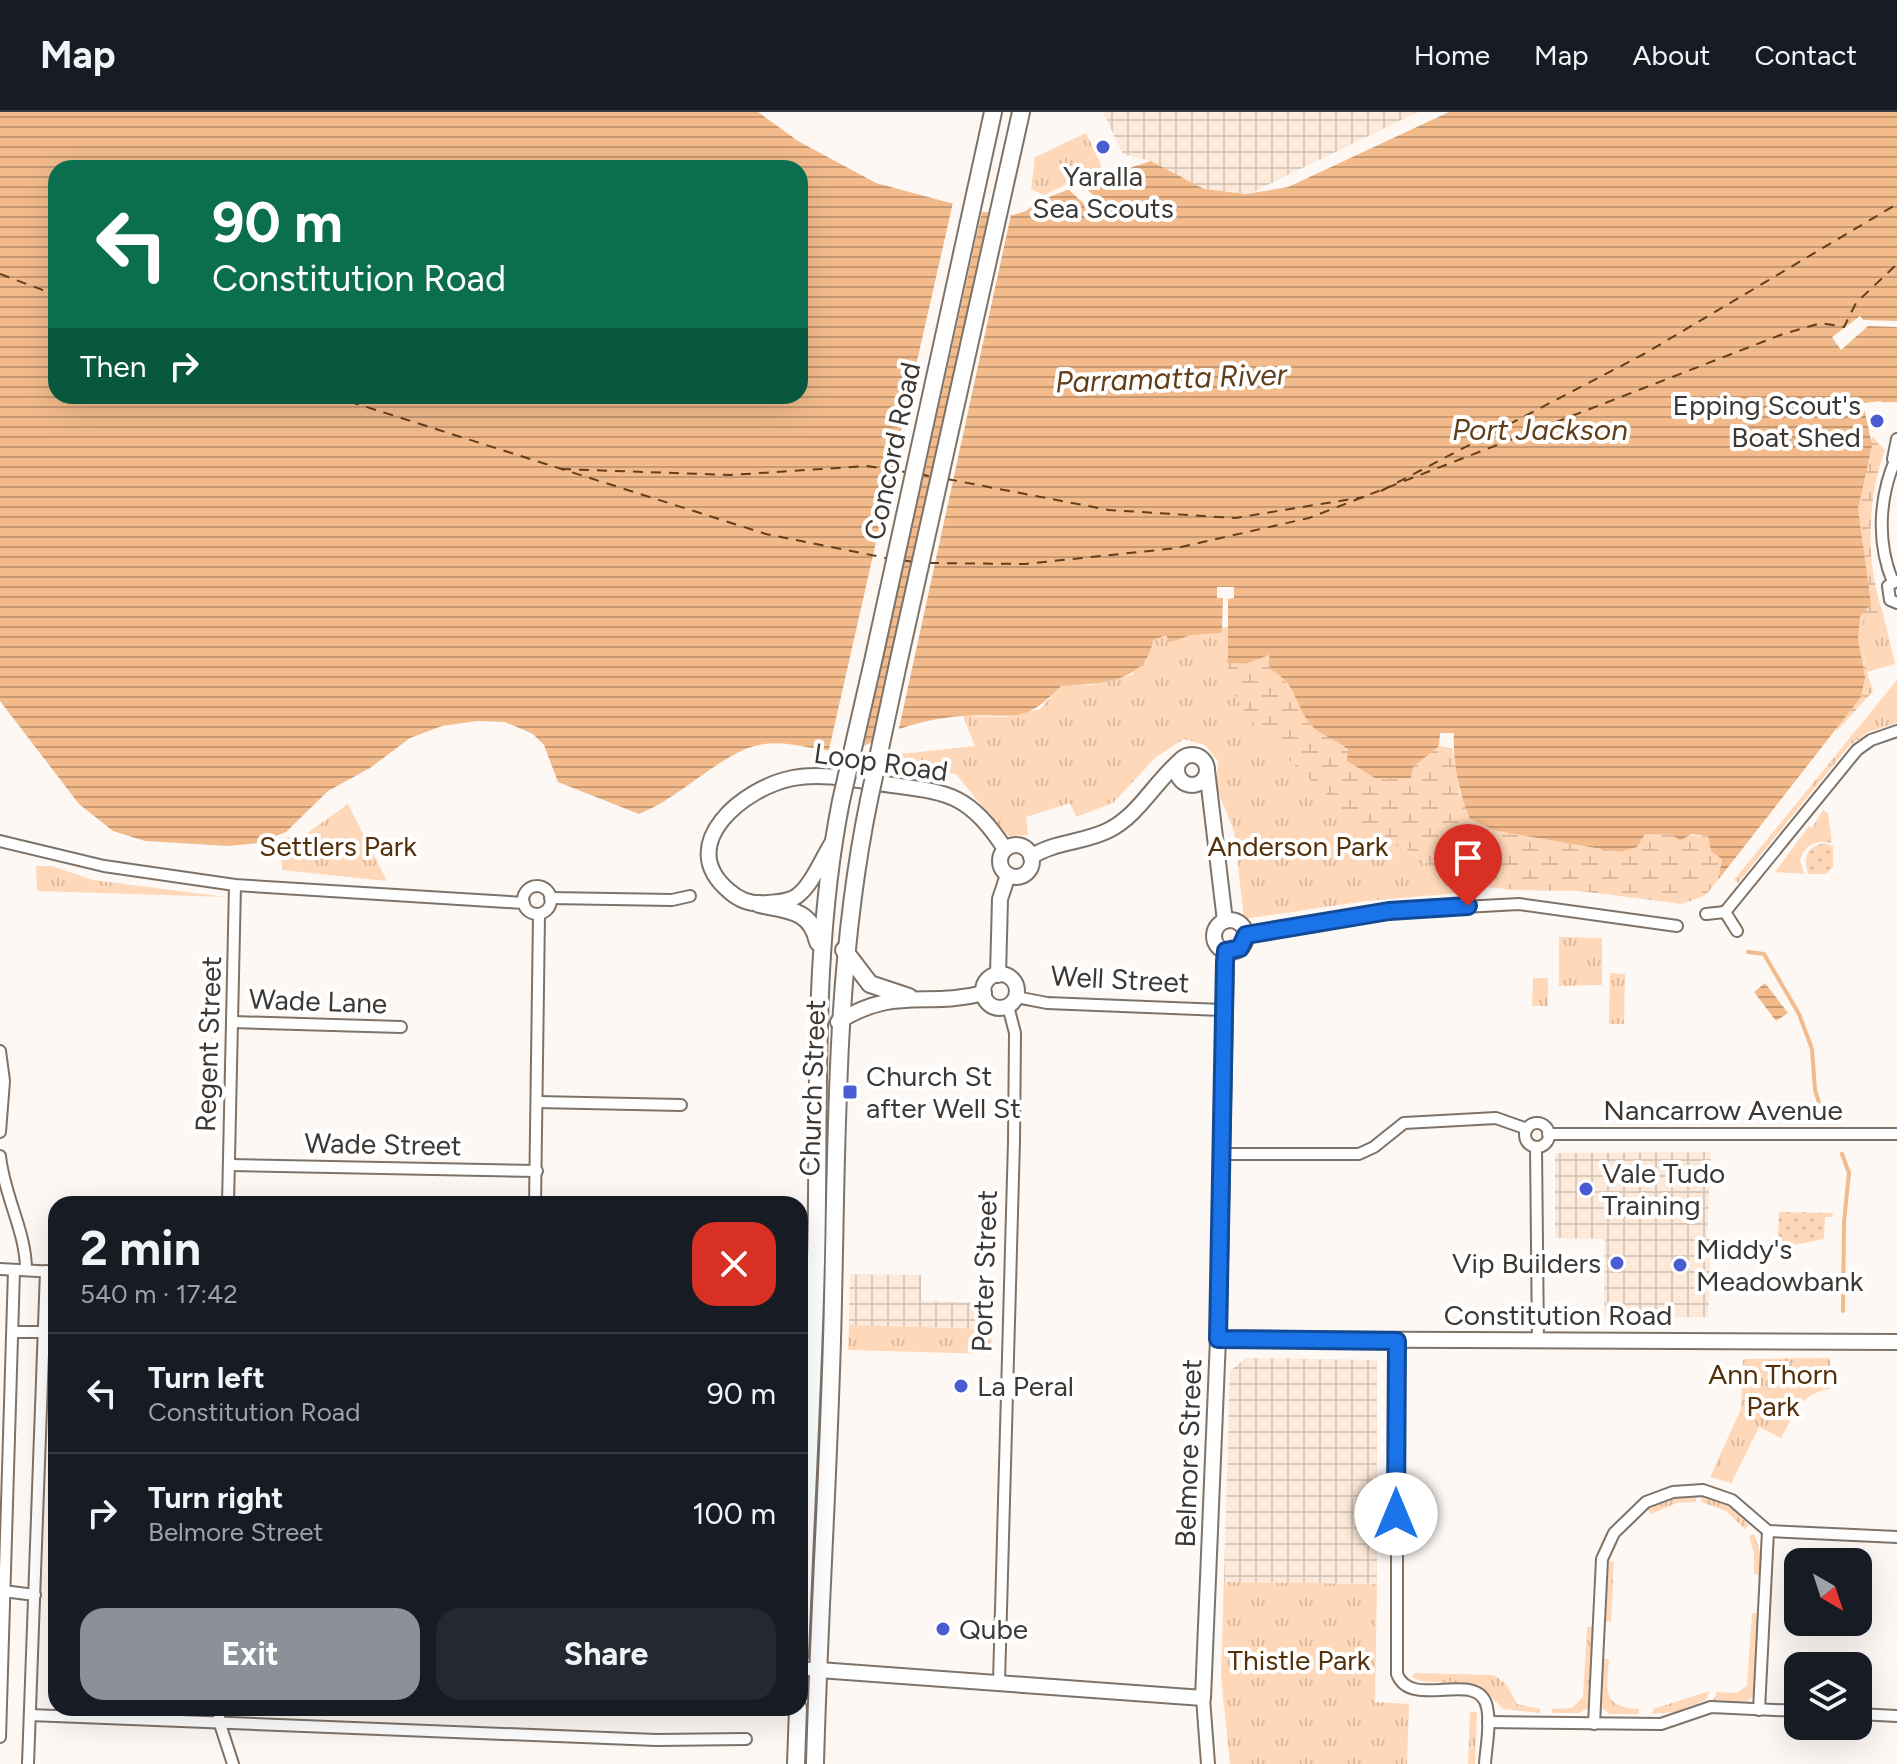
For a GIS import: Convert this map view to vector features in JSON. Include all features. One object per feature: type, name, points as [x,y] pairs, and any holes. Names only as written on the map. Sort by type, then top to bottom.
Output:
[{"type":"highway","name":"Concord Road","points":[[841,801],[993,112]]},
{"type":"highway","name":"Concord Road","points":[[869,800],[1021,112]]},
{"type":"highway","name":"Church Street","points":[[815,1764],[833,1302],[838,1022],[853,880],[869,800]]},
{"type":"highway","name":"Church Street","points":[[808,1262],[821,955],[841,801]]},
{"type":"highway","points":[[759,904],[807,917],[816,932],[821,955]]},
{"type":"highway","points":[[844,950],[870,984],[909,997]]},
{"type":"highway","points":[[796,1764],[798,1716]]},
{"type":"main road","points":[[1008,875],[1017,877],[1027,872],[1031,857],[1056,844],[1110,829],[1153,791],[1182,759],[1191,755],[1201,758],[1207,770],[1225,921]]},
{"type":"main road","points":[[1182,759],[1178,772],[1212,811]]},
{"type":"main road","points":[[1153,791],[1174,783],[1200,783],[1207,770]]},
{"type":"main road","name":"Loop Road","points":[[759,904],[734,895],[714,875],[710,857],[712,836],[723,816],[742,799],[765,786],[793,778],[859,780],[953,796],[976,810],[1005,849]]},
{"type":"main road","points":[[759,904],[784,902],[800,893],[834,839]]},
{"type":"main road","points":[[998,975],[1000,899],[1008,875],[1000,860],[1005,849],[1020,846],[1031,857]]},
{"type":"main road","points":[[1225,921],[1239,922],[1246,935],[1240,948],[1226,951],[1218,946],[1214,936],[1217,927],[1225,921]]},
{"type":"main road","name":"Belmore Street","points":[[1203,1698],[1224,1154],[1222,1010],[1226,951]]},
{"type":"main road","points":[[998,975],[1013,980],[1012,1001],[993,1006],[984,993],[987,981],[998,975]]},
{"type":"main road","points":[[838,1022],[871,1003],[909,997],[942,1000],[984,993]]},
{"type":"main road","name":"Constitution Road","points":[[1218,1339],[1897,1342]]},
{"type":"main road","points":[[819,1670],[1203,1698]]},
{"type":"street","points":[[1897,439],[1881,536],[1895,581],[1886,595],[1896,603],[1897,615]]},
{"type":"street","points":[[1891,469],[1897,456]]},
{"type":"street","points":[[1706,914],[1725,912],[1857,750],[1871,740],[1897,731]]},
{"type":"street","points":[[0,841],[104,866],[235,885],[524,903]]},
{"type":"street","name":"Regent Street","points":[[228,1196],[235,885]]},
{"type":"street","points":[[532,886],[541,888],[550,898],[549,910],[539,915],[528,910],[524,903],[526,890],[532,886]]},
{"type":"street","points":[[550,898],[672,900],[690,896]]},
{"type":"street","points":[[1246,935],[1389,911],[1519,904],[1677,926]]},
{"type":"street","points":[[1725,912],[1737,931]]},
{"type":"street","points":[[535,1196],[539,915]]},
{"type":"street","name":"Well Street","points":[[1012,1001],[1222,1010]]},
{"type":"street","name":"Porter Street","points":[[999,1682],[1015,1057],[1012,1001]]},
{"type":"street","name":"Wade Lane","points":[[233,1022],[401,1027]]},
{"type":"street","points":[[0,1051],[4,1081],[0,1132]]},
{"type":"street","points":[[537,1102],[681,1105]]},
{"type":"street","points":[[1224,1154],[1359,1154],[1374,1147],[1404,1123],[1496,1118],[1527,1129],[1540,1124],[1548,1134],[1545,1143],[1536,1147]]},
{"type":"street","points":[[1527,1129],[1526,1141],[1536,1147]]},
{"type":"street","name":"Nancarrow Avenue","points":[[1548,1134],[1897,1134]]},
{"type":"street","points":[[1536,1147],[1538,1342]]},
{"type":"street","points":[[0,1156],[2,1175],[26,1252],[26,1270]]},
{"type":"street","name":"Wade Street","points":[[229,1165],[537,1171]]},
{"type":"street","points":[[0,1269],[48,1272]]},
{"type":"street","points":[[0,1737],[3,1591],[15,1332],[14,1270]]},
{"type":"street","points":[[28,1764],[48,1302]]},
{"type":"street","points":[[15,1332],[45,1332]]},
{"type":"street","points":[[1397,1341],[1397,1674],[1401,1683],[1414,1690],[1468,1690],[1477,1694],[1487,1706],[1485,1764]]},
{"type":"street","points":[[1594,1724],[1602,1559],[1623,1521],[1659,1496],[1687,1489],[1703,1490],[1732,1500],[1768,1531],[1897,1537]]},
{"type":"street","points":[[1759,1710],[1768,1531]]},
{"type":"street","points":[[3,1591],[35,1595]]},
{"type":"street","points":[[808,1669],[819,1670]]},
{"type":"street","name":"Belmore Street","points":[[1203,1698],[1208,1764]]},
{"type":"street","points":[[1488,1722],[1670,1723],[1711,1707],[1784,1711]]},
{"type":"street","points":[[30,1715],[48,1716]]},
{"type":"street","points":[[1872,1715],[1897,1716]]},
{"type":"street","points":[[62,1716],[656,1740],[746,1739]]},
{"type":"street","points":[[219,1716],[233,1764]]},
{"type":"shaded area","points":[[1103,112],[1418,112],[1249,194],[1204,189],[1151,161],[1123,154]]},
{"type":"shaded area","points":[[1711,1152],[1707,1238],[1711,1239],[1708,1317],[1604,1318],[1605,1239],[1555,1238],[1555,1153]]},
{"type":"shaded area","points":[[850,1274],[921,1275],[921,1301],[992,1303],[992,1329],[849,1325]]},
{"type":"shaded area","points":[[1246,1358],[1377,1360],[1377,1584],[1224,1582],[1230,1371]]},
{"type":"green space","points":[[1086,133],[1102,167],[1044,195],[1031,189],[1035,157]]},
{"type":"green space","points":[[1873,437],[1885,450],[1875,489],[1870,531],[1873,573],[1883,613],[1863,618],[1864,654],[1873,691],[1837,731],[1834,709],[1859,450]]},
{"type":"green space","points":[[1872,613],[1883,613],[1895,664],[1867,672],[1861,640],[1863,618]]},
{"type":"green space","name":"Anderson Park","points":[[1221,627],[1228,627],[1230,671],[1307,759],[1362,815],[1392,840],[1424,862],[1459,879],[1460,893],[1366,901],[1244,919],[1234,831],[1216,787],[1218,761],[1205,745],[1184,739],[1156,757],[1113,803],[1076,817],[1070,803],[1026,817],[1028,835],[1009,836],[1002,831],[956,774],[888,768],[891,755],[975,746],[963,716],[1007,717],[1040,709],[1062,685],[1091,685],[1132,675],[1152,640],[1166,634],[1170,641],[1191,635],[1221,633]]},
{"type":"green space","points":[[1269,655],[1314,728],[1341,744],[1375,778],[1411,778],[1413,767],[1439,746],[1452,748],[1460,794],[1497,831],[1619,852],[1645,834],[1708,836],[1722,859],[1718,880],[1706,895],[1682,904],[1580,891],[1487,887],[1437,870],[1366,823],[1355,823],[1257,728],[1242,708],[1232,686],[1228,663],[1245,664]]},
{"type":"green space","points":[[1897,680],[1897,723],[1868,732],[1848,747],[1738,883],[1734,880]]},
{"type":"green space","name":"Settlers Park","points":[[348,804],[387,881],[282,870],[281,838],[303,836]]},
{"type":"green space","points":[[1823,810],[1828,813],[1832,843],[1816,843],[1805,850],[1800,860],[1804,874],[1775,872],[1809,826],[1812,828]]},
{"type":"green space","points":[[1824,843],[1833,846],[1833,867],[1826,874],[1808,874],[1806,864],[1809,851]]},
{"type":"green space","points":[[36,866],[52,866],[93,880],[226,897],[37,891]]},
{"type":"green space","points":[[1559,937],[1602,938],[1602,985],[1559,986]]},
{"type":"green space","points":[[1610,973],[1625,974],[1624,1024],[1609,1024]]},
{"type":"green space","points":[[1533,978],[1548,978],[1548,1006],[1532,1006]]},
{"type":"green space","points":[[1779,1212],[1833,1213],[1832,1217],[1825,1217],[1824,1239],[1793,1245],[1778,1240]]},
{"type":"green space","points":[[849,1325],[992,1329],[991,1354],[848,1350]]},
{"type":"green space","name":"Ann Thorn Park","points":[[1830,1358],[1830,1389],[1806,1400],[1781,1438],[1759,1427],[1731,1483],[1710,1477],[1741,1409],[1743,1359]]},
{"type":"green space","points":[[1702,1496],[1732,1508],[1749,1525],[1745,1529],[1726,1511],[1701,1502]]},
{"type":"green space","points":[[1696,1497],[1696,1502],[1677,1503],[1651,1514],[1647,1509],[1676,1498]]},
{"type":"green space","points":[[1754,1534],[1760,1552],[1760,1575],[1754,1574],[1754,1553],[1749,1536]]},
{"type":"green space","points":[[1609,1561],[1614,1562],[1611,1622],[1605,1621]]},
{"type":"green space","name":"Thistle Park","points":[[1224,1582],[1377,1584],[1375,1702],[1409,1704],[1407,1764],[1230,1764],[1221,1677]]},
{"type":"green space","points":[[1752,1613],[1758,1613],[1753,1697],[1746,1702],[1713,1700],[1717,1692],[1736,1693],[1747,1686]]},
{"type":"green space","points":[[1587,1627],[1593,1627],[1588,1708],[1579,1713],[1552,1713],[1552,1709],[1572,1708],[1583,1697]]},
{"type":"green space","points":[[1603,1659],[1609,1659],[1608,1688],[1612,1701],[1627,1708],[1639,1709],[1639,1714],[1610,1714],[1602,1708]]},
{"type":"green space","points":[[1415,1673],[1494,1675],[1506,1684],[1517,1704],[1540,1709],[1540,1713],[1503,1709],[1479,1685],[1421,1681],[1412,1677]]},
{"type":"green space","points":[[1710,1691],[1706,1700],[1675,1712],[1652,1714],[1653,1709]]},
{"type":"green space","points":[[1470,1712],[1477,1712],[1475,1764],[1468,1764]]},
{"type":"water","name":"Port Jackson","points":[[0,112],[758,112],[798,141],[876,183],[984,212],[1013,215],[1090,181],[1151,161],[1204,189],[1246,194],[1288,187],[1449,112],[1897,112],[1897,402],[1863,403],[1872,445],[1858,509],[1871,604],[1860,616],[1858,640],[1865,677],[1861,697],[1718,880],[1722,859],[1711,851],[1708,836],[1691,834],[1680,841],[1673,835],[1645,834],[1637,847],[1619,852],[1497,831],[1470,819],[1457,777],[1454,733],[1440,733],[1439,746],[1413,767],[1411,778],[1375,778],[1347,761],[1348,750],[1311,725],[1290,687],[1271,670],[1269,655],[1245,664],[1228,663],[1228,627],[1222,627],[1221,633],[1191,635],[1170,642],[1166,635],[1153,640],[1149,654],[1131,673],[1104,682],[1062,685],[1048,699],[1026,713],[929,721],[896,730],[852,750],[772,743],[758,745],[729,757],[666,800],[639,814],[558,782],[544,745],[533,734],[505,722],[477,721],[442,726],[410,738],[370,768],[328,791],[286,832],[258,843],[228,846],[145,841],[113,831],[79,804],[0,701]]},
{"type":"water","points":[[1765,983],[1788,1013],[1776,1021],[1754,992]]},
{"type":"pier","points":[[1079,182],[1103,204],[1095,214],[1067,188]]},
{"type":"pier","points":[[954,198],[983,207],[863,750],[832,755],[828,754]]},
{"type":"pier","points":[[990,208],[1012,210],[898,733],[872,746]]},
{"type":"pier","points":[[1860,316],[1863,320],[1897,321],[1897,327],[1868,326],[1841,350],[1832,337]]},
{"type":"pier","points":[[1881,401],[1883,408],[1867,406],[1868,410],[1834,418],[1833,407]]},
{"type":"pier","points":[[1217,587],[1234,587],[1234,598],[1228,599],[1228,627],[1222,627],[1223,598],[1217,598]]},
{"type":"waterway","points":[[1748,952],[1764,954],[1799,1014],[1812,1049],[1815,1090],[1823,1115]]},
{"type":"waterway","points":[[1842,1154],[1849,1173],[1844,1222],[1843,1311]]},
{"type":"ferry route","points":[[1381,491],[1644,354],[1897,204]]},
{"type":"ferry route","points":[[929,563],[1025,564],[1177,548],[1309,518],[1783,334],[1821,323],[1844,327],[1856,303],[1897,264]]},
{"type":"ferry route","points":[[0,274],[48,292]]},
{"type":"ferry route","points":[[357,404],[766,534],[886,558]]},
{"type":"ferry route","points":[[561,469],[730,475],[867,466],[905,472]]},
{"type":"ferry route","points":[[919,474],[933,477]]},
{"type":"ferry route","points":[[947,479],[1109,510],[1235,518],[1364,497]]},
{"type":"ferry route","points":[[901,560],[914,562]]},
{"type":"place","name":"Yaralla Sea Scouts","points":[[1103,147]]},
{"type":"place","name":"Epping Scout's Boat Shed","points":[[1877,421]]},
{"type":"place","name":"Church St after Well St","points":[[850,1092]]},
{"type":"place","name":"Vale Tudo Training","points":[[1586,1189]]},
{"type":"place","name":"Vip Builders","points":[[1617,1263]]},
{"type":"place","name":"Middy's Meadowbank","points":[[1680,1265]]},
{"type":"place","name":"La Peral","points":[[961,1386]]},
{"type":"place","name":"Qube","points":[[943,1629]]},
{"type":"route","points":[[1396,1514],[1397,1341],[1218,1339],[1224,1154],[1222,1010],[1226,951],[1240,948],[1246,935],[1389,911],[1468,906]]},
{"type":"water label","name":"Parramatta River","points":[[1171,378]]}]
